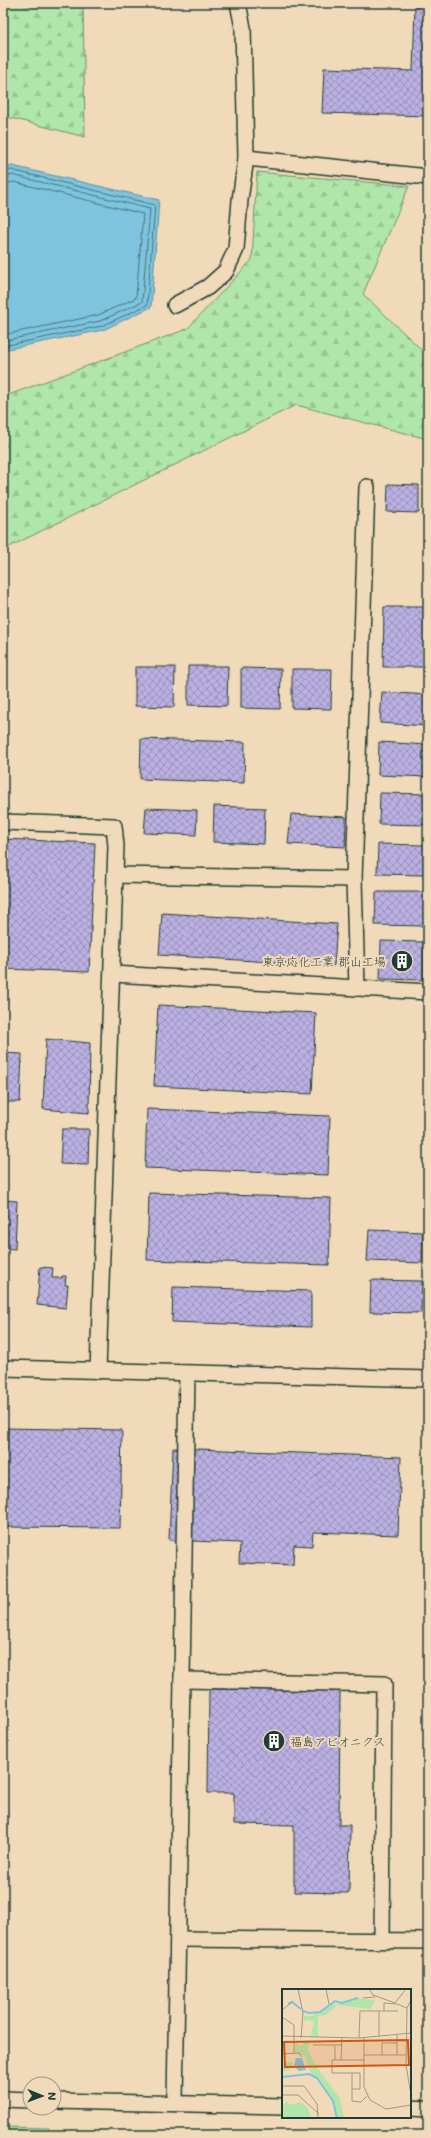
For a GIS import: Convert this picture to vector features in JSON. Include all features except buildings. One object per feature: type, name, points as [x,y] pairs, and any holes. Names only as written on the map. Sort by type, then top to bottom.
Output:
[{"type":"street","points":[[175,304],[208,287],[226,270],[236,249],[240,200],[246,158],[243,28],[238,3]]},
{"type":"street","points":[[246,158],[428,177]]},
{"type":"street","points":[[357,988],[354,879],[367,487]]},
{"type":"street","points":[[3,822],[114,826],[116,846],[113,974],[98,1371]]},
{"type":"street","points":[[115,875],[354,879]]},
{"type":"street","points":[[113,974],[428,992]]},
{"type":"street","points":[[3,1368],[187,1374],[428,1379]]},
{"type":"street","points":[[175,2103],[187,1374]]},
{"type":"street","points":[[182,1680],[384,1684],[382,1940]]},
{"type":"street","points":[[178,1939],[382,1940],[428,1942]]},
{"type":"street","points":[[3,2099],[22,2100]]},
{"type":"street","points":[[62,2101],[282,2106]]},
{"type":"street","points":[[411,2108],[428,2108]]},
{"type":"green space","points":[[3,3],[83,3],[85,137],[3,116]]},
{"type":"green space","points":[[257,172],[409,186],[363,294],[428,356],[428,439],[296,405],[3,550],[3,397],[187,329],[252,260]]},
{"type":"green space","points":[[3,2127],[49,2128],[49,2135],[3,2135]]},
{"type":"water","points":[[8,165],[159,200],[151,307],[103,330],[3,350],[3,171]]},
{"type":"place","name":"東京応化工業 郡山工場","points":[[402,961]]},
{"type":"place","name":"福島アビオニクス","points":[[274,1741]]}]
